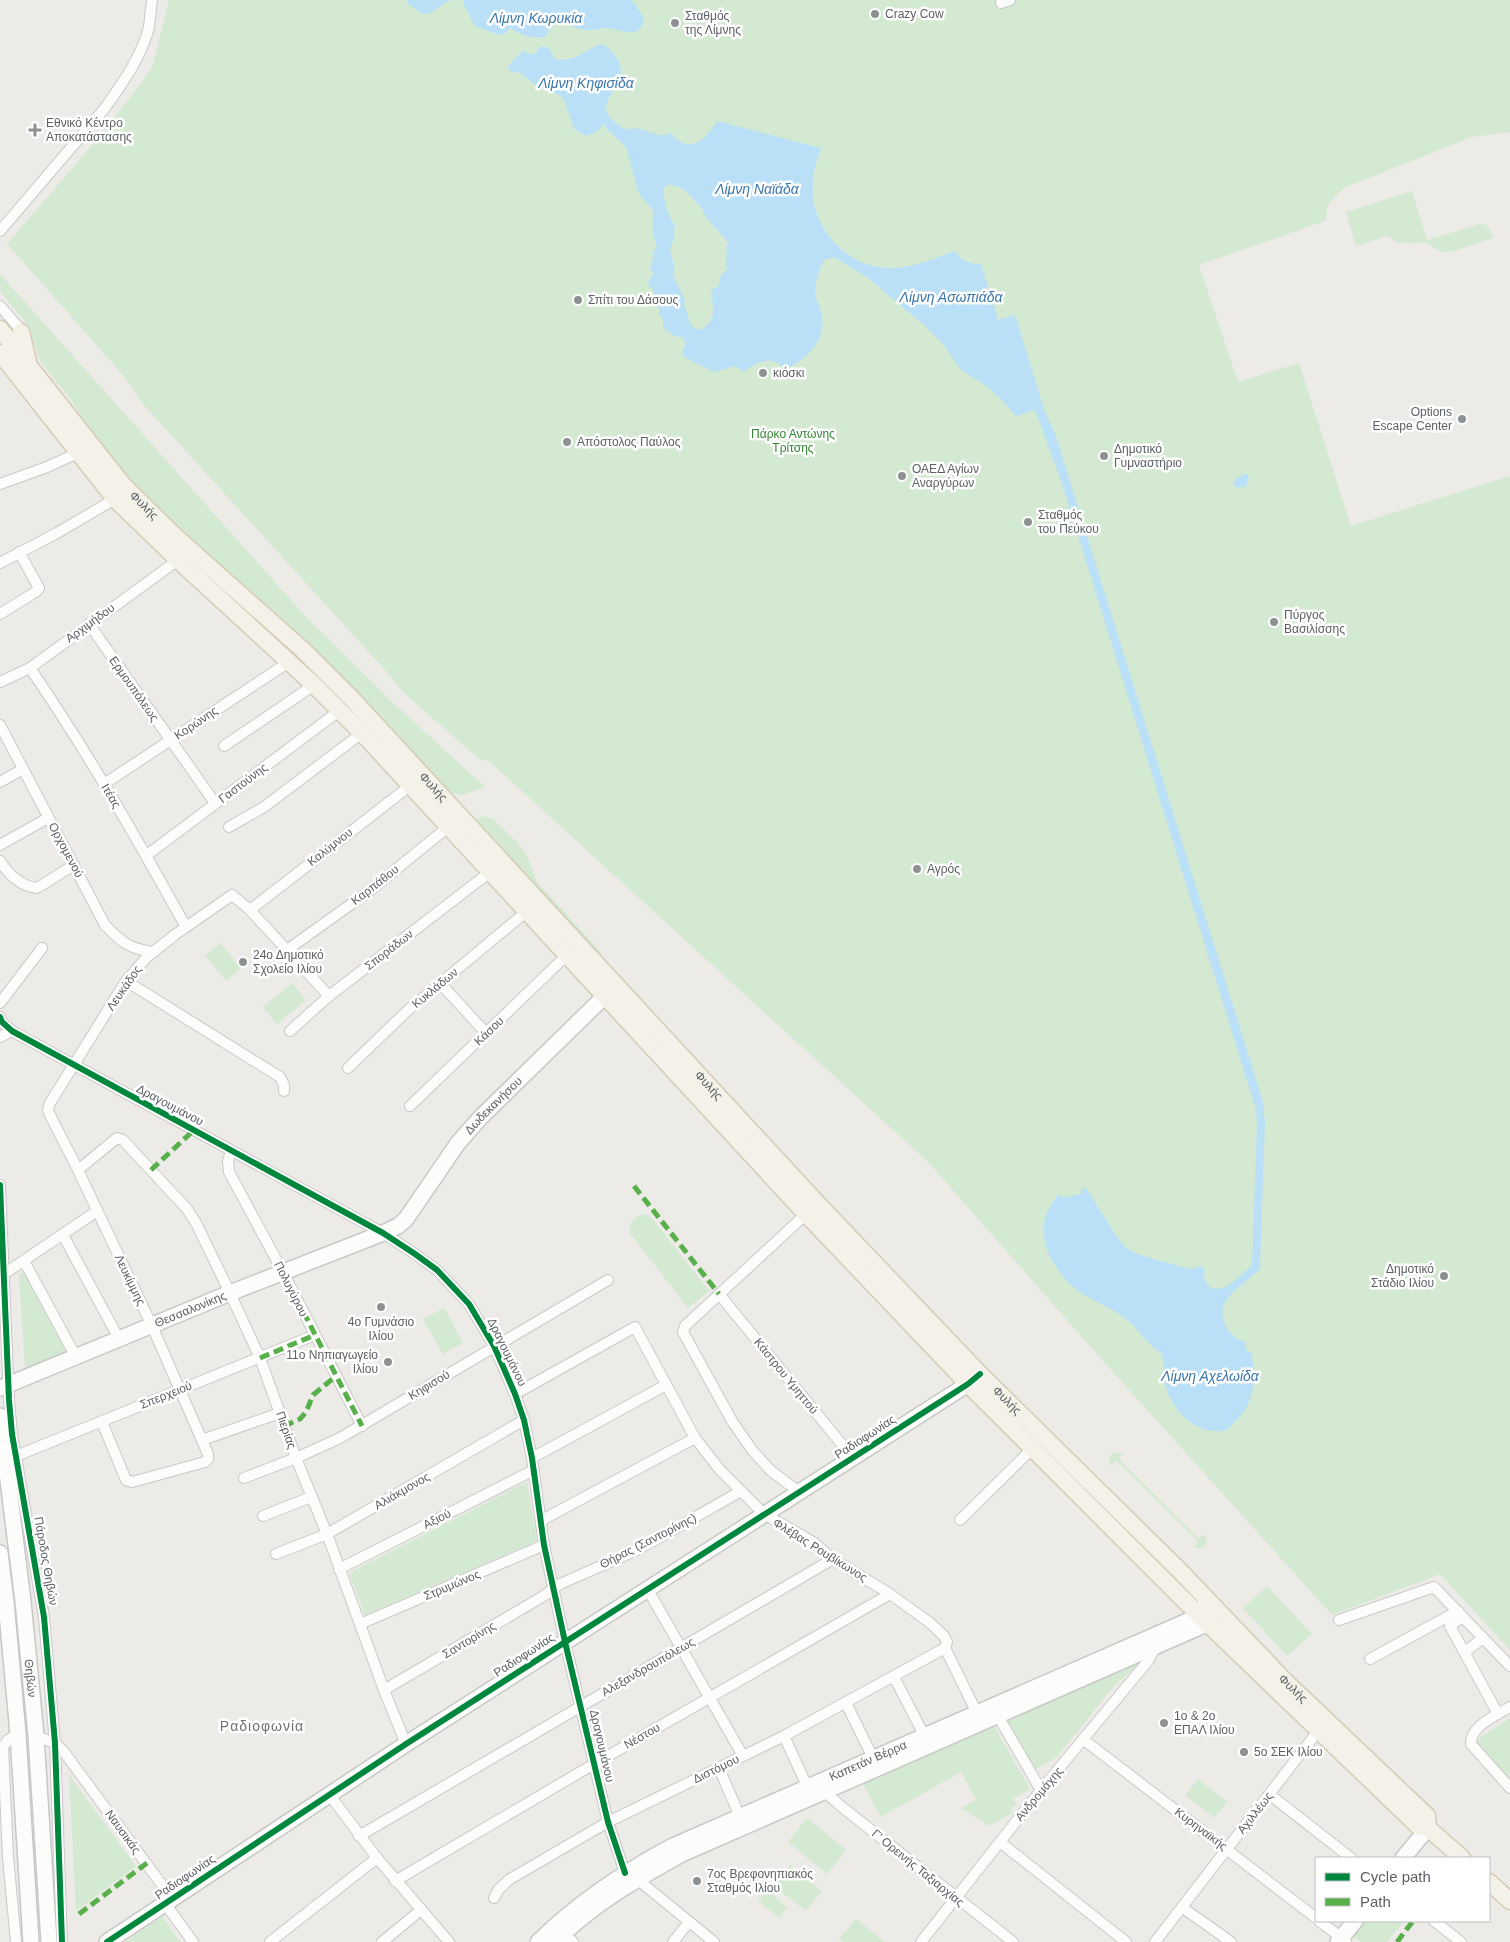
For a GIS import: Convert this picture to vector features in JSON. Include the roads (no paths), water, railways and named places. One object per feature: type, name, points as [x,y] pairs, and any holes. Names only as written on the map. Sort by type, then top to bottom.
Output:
[{"type":"main road","name":"Φυλής","points":[[6,344],[29,366],[115,499],[178,560],[314,685],[410,785],[454,822],[490,872],[567,955],[610,990],[806,1214],[974,1379],[1213,1606],[1330,1726],[1427,1816],[1428,1828]]},
{"type":"main road","name":"Φυλής","points":[[6,344],[84,449],[176,537],[303,650],[353,700],[454,822],[610,990],[818,1204],[974,1379],[1032,1449],[1318,1732],[1419,1827],[1428,1828],[1461,1857]]},
{"type":"main road","points":[[1490,1883],[1510,1901]]},
{"type":"street","points":[[0,231],[105,108],[118,90],[141,49],[148,28],[152,0]]},
{"type":"street","points":[[0,306],[6,344]]},
{"type":"street","points":[[0,484],[84,449]]},
{"type":"street","points":[[0,561],[57,533],[115,499]]},
{"type":"street","points":[[0,614],[36,592],[39,588],[19,552]]},
{"type":"street","name":"Αρχιμήδου","points":[[0,682],[30,668],[178,560]]},
{"type":"street","name":"Ερμουπόλεως","points":[[89,624],[215,803]]},
{"type":"street","name":"Κορώνης","points":[[104,784],[288,662]]},
{"type":"street","name":"Ιτέας","points":[[30,668],[67,723],[104,784],[186,927]]},
{"type":"street","points":[[224,746],[314,685]]},
{"type":"street","name":"Γαστούνης","points":[[146,856],[339,710]]},
{"type":"street","name":"Ορχομενού","points":[[0,725],[105,925],[113,934],[137,950],[150,954]]},
{"type":"street","points":[[229,827],[264,807],[362,733]]},
{"type":"street","points":[[0,782],[23,769]]},
{"type":"street","name":"Καλύμνου","points":[[250,910],[410,785]]},
{"type":"street","points":[[0,845],[48,818]]},
{"type":"street","name":"Καρπάθου","points":[[287,950],[368,892],[454,822]]},
{"type":"street","points":[[0,861],[20,884],[37,888],[74,865]]},
{"type":"street","name":"Σποράδων","points":[[290,1031],[329,996],[490,872]]},
{"type":"street","name":"Λευκάδος","points":[[48,1110],[126,981],[150,954],[232,895],[250,910]]},
{"type":"street","points":[[250,910],[329,996]]},
{"type":"street","name":"Κυκλάδων","points":[[348,1068],[440,983],[526,912]]},
{"type":"street","points":[[0,1003],[42,948]]},
{"type":"street","name":"Κάσου","points":[[410,1106],[567,955]]},
{"type":"street","points":[[126,981],[280,1077],[284,1085],[284,1091]]},
{"type":"street","points":[[440,983],[486,1034]]},
{"type":"street","name":"Δωδεκανήσου","points":[[383,1234],[406,1219],[458,1143],[480,1118],[610,990]]},
{"type":"street","points":[[0,1017],[2,1022],[12,1031],[0,1037]]},
{"type":"street","name":"Δραγουμάνου","points":[[12,1031],[383,1234],[416,1254],[452,1284],[469,1304],[494,1346],[524,1420],[534,1470],[544,1545],[565,1642],[608,1822],[631,1876]]},
{"type":"street","name":"Λευκίμμης","points":[[48,1110],[152,1326],[208,1454],[208,1459],[204,1462],[132,1482],[126,1480],[102,1422]]},
{"type":"street","name":"Πιερίας","points":[[78,1170],[117,1138],[123,1140],[187,1209],[196,1222],[260,1358],[296,1458],[327,1534],[384,1690],[406,1744]]},
{"type":"street","name":"Πολυγύρου","points":[[231,1151],[228,1161],[229,1172],[362,1426]]},
{"type":"street","name":"Πάροδος Θηβών","points":[[0,1185],[4,1274],[4,1387],[44,1617],[55,1743],[62,1942]]},
{"type":"street","points":[[4,1274],[97,1212]]},
{"type":"street","points":[[799,1492],[770,1470],[752,1450],[732,1421],[683,1332],[685,1326],[806,1214]]},
{"type":"street","name":"Θεσσαλονίκης","points":[[4,1387],[230,1293],[383,1234]]},
{"type":"street","points":[[63,1235],[120,1339]]},
{"type":"street","points":[[24,1261],[76,1357]]},
{"type":"street","name":"Κηφισού","points":[[244,1478],[327,1445],[362,1426],[608,1280]]},
{"type":"street","name":"Κάστρου Υμηττού","points":[[719,1294],[853,1458]]},
{"type":"street","name":"Φλέβας Ρουβίκωνος","points":[[515,1394],[635,1327],[695,1438],[720,1470],[764,1514],[812,1542],[833,1559],[890,1594],[929,1622],[944,1636],[947,1642],[945,1648],[977,1713]]},
{"type":"street","name":"Σπερχειού","points":[[16,1456],[315,1335]]},
{"type":"street","name":"Ραδιοφωνίας","points":[[107,1942],[329,1794],[974,1379]]},
{"type":"street","points":[[532,1458],[666,1385]]},
{"type":"street","points":[[202,1440],[280,1413]]},
{"type":"street","name":"Θηβών","points":[[0,1416],[23,1601],[36,1736],[49,1942]]},
{"type":"street","name":"Αλιάκμονος","points":[[276,1554],[327,1534],[524,1420]]},
{"type":"street","points":[[542,1520],[695,1438]]},
{"type":"street","points":[[960,1520],[1032,1449]]},
{"type":"street","name":"Αξιού","points":[[339,1569],[534,1470]]},
{"type":"street","name":"Θήρας (Σαντορίνης)","points":[[553,1588],[635,1551],[741,1492]]},
{"type":"street","points":[[263,1516],[312,1497]]},
{"type":"street","name":"Στρυμώνος","points":[[360,1624],[544,1545]]},
{"type":"street","name":"Θηβών","points":[[0,1555],[5,1652],[18,1734],[31,1942]]},
{"type":"street","name":"Αλεξανδρουπόλεως","points":[[359,1836],[833,1559]]},
{"type":"street","points":[[1339,1620],[1430,1586],[1437,1589],[1510,1666]]},
{"type":"street","name":"Σαντορίνης","points":[[384,1690],[534,1602],[553,1588]]},
{"type":"street","points":[[648,1590],[743,1756]]},
{"type":"street","name":"Νέστου","points":[[395,1880],[890,1594]]},
{"type":"street","name":"Καπετάν Βέρρα","points":[[1031,1695],[1202,1626],[1202,1618],[1213,1606]]},
{"type":"street","points":[[1461,1614],[1450,1626],[1498,1714]]},
{"type":"street","points":[[1370,1659],[1461,1614]]},
{"type":"street","name":"Καπετάν Βέρρα","points":[[564,1939],[631,1876],[826,1792],[1192,1618],[1202,1618]]},
{"type":"street","points":[[1465,1652],[1483,1638]]},
{"type":"street","name":"Ανδρομάχης","points":[[921,1942],[1041,1790],[1148,1661],[1156,1646]]},
{"type":"street","name":"Διστόμου","points":[[494,1898],[499,1889],[510,1880],[608,1822],[784,1736],[945,1648]]},
{"type":"street","points":[[894,1677],[924,1735]]},
{"type":"street","points":[[846,1703],[873,1758]]},
{"type":"street","points":[[1510,1707],[1476,1730],[1471,1738],[1471,1744],[1510,1788]]},
{"type":"street","points":[[1002,1708],[1041,1790]]},
{"type":"street","name":"Καπετάν Βέρρα","points":[[538,1942],[576,1909],[631,1876],[673,1846],[924,1735],[977,1713],[1002,1708]]},
{"type":"street","name":"Αχιλλέως","points":[[1155,1942],[1165,1932],[1318,1732]]},
{"type":"street","points":[[16,1942],[8,1857],[3,1747],[8,1740],[18,1734]]},
{"type":"street","name":"Ναυσικάς","points":[[36,1736],[55,1743],[64,1752],[165,1889],[169,1909],[192,1942]]},
{"type":"street","points":[[784,1736],[807,1786]]},
{"type":"street","name":"Κυρηναϊκής","points":[[1084,1740],[1315,1917]]},
{"type":"street","points":[[719,1768],[740,1816]]},
{"type":"street","name":"Γ' Ορεινής Ταξιαρχίας","points":[[826,1792],[955,1898],[1013,1942]]},
{"type":"street","points":[[329,1794],[359,1836],[449,1942]]},
{"type":"street","points":[[1269,1794],[1350,1857]]},
{"type":"street","points":[[1404,1857],[1428,1828]]},
{"type":"street","points":[[1000,1842],[1126,1942]]},
{"type":"street","points":[[270,1942],[377,1858]]},
{"type":"street","points":[[631,1876],[714,1942]]},
{"type":"street","points":[[1183,1908],[1231,1942]]},
{"type":"street","points":[[382,1942],[421,1910]]},
{"type":"street","points":[[673,1942],[689,1922]]},
{"type":"street","points":[[1320,1922],[1342,1941],[1354,1922]]},
{"type":"street","points":[[1435,1922],[1461,1942]]},
{"type":"street","points":[[1165,1932],[1169,1942]]},
{"type":"water","points":[[407,0],[452,0],[427,14],[420,13],[406,2]]},
{"type":"water","name":"Λίμνη Κωρυκία","points":[[464,0],[632,0],[644,18],[642,26],[634,32],[606,28],[586,30],[556,21],[545,37],[527,36],[510,28],[506,33],[499,35],[475,26],[464,6]]},
{"type":"water","points":[[601,44],[609,48],[620,67],[618,81],[606,106],[610,117],[624,129],[640,129],[659,135],[671,133],[684,144],[691,144],[697,143],[708,134],[717,121],[821,148],[814,172],[813,197],[816,211],[822,224],[829,237],[839,248],[864,263],[892,268],[916,264],[955,251],[966,261],[981,264],[998,320],[1015,315],[1045,412],[1055,433],[1263,1102],[1265,1123],[1260,1268],[1227,1299],[1223,1315],[1228,1330],[1235,1337],[1245,1342],[1247,1351],[1251,1352],[1254,1376],[1253,1386],[1251,1396],[1242,1414],[1225,1431],[1204,1429],[1186,1419],[1179,1412],[1173,1404],[1165,1384],[1161,1353],[1122,1316],[1087,1296],[1069,1283],[1062,1276],[1051,1258],[1044,1237],[1046,1215],[1058,1195],[1060,1194],[1061,1198],[1082,1194],[1081,1189],[1086,1188],[1125,1247],[1137,1254],[1185,1268],[1191,1269],[1201,1266],[1205,1271],[1204,1278],[1209,1286],[1215,1289],[1228,1285],[1252,1265],[1257,1123],[1256,1110],[1062,484],[1035,410],[1016,416],[998,396],[961,370],[943,344],[924,325],[868,278],[834,257],[824,260],[816,285],[815,292],[822,316],[821,334],[807,355],[793,365],[785,369],[775,362],[764,361],[744,372],[735,366],[714,372],[684,357],[682,352],[685,345],[684,338],[674,336],[663,327],[663,320],[659,313],[660,309],[654,302],[657,298],[653,289],[649,286],[648,282],[654,273],[650,270],[654,255],[652,253],[657,247],[653,234],[653,210],[639,194],[626,147],[606,128],[605,123],[596,132],[586,136],[574,129],[564,100],[559,95],[538,87],[519,72],[514,73],[508,69],[509,65],[523,50],[532,54],[537,52],[539,47],[548,47],[555,59],[562,60],[574,58]],"holes":[[[669,184],[681,188],[689,195],[729,243],[726,246],[727,269],[721,276],[718,287],[711,290],[714,312],[710,322],[702,330],[694,328],[690,323],[684,305],[685,300],[673,275],[674,266],[670,250],[674,238],[675,225],[666,207],[663,188]]]},
{"type":"water","points":[[1246,473],[1249,477],[1246,487],[1235,487],[1233,483],[1237,478]]},
{"type":"place","name":"Crazy Cow","points":[[875,14]]},
{"type":"place","name":"Σταθμός της Λίμνης","points":[[675,23]]},
{"type":"place","name":"Εθνικό Κέντρο Αποκατάστασης","points":[[35,130]]},
{"type":"place","name":"Σπίτι του Δάσους","points":[[578,300]]},
{"type":"place","name":"κιόσκι","points":[[763,373]]},
{"type":"place","name":"Options Escape Center","points":[[1462,419]]},
{"type":"place","name":"Απόστολος Παύλος","points":[[567,442]]},
{"type":"place","name":"Δημοτικό Γυμναστήριο","points":[[1104,456]]},
{"type":"place","name":"ΟΑΕΔ Αγίων Αναργύρων","points":[[902,476]]},
{"type":"place","name":"Σταθμός του Πεύκου","points":[[1028,522]]},
{"type":"place","name":"Πύργος Βασιλίσσης","points":[[1274,622]]},
{"type":"place","name":"Αγρός","points":[[917,869]]},
{"type":"place","name":"24ο Δημοτικό Σχολείο Ιλίου","points":[[243,962]]},
{"type":"place","name":"Δημοτικό Στάδιο Ιλίου","points":[[1444,1276]]},
{"type":"place","name":"4ο Γυμνάσιο Ιλίου","points":[[381,1307]]},
{"type":"place","name":"11ο Νηπιαγωγείο Ιλίου","points":[[388,1362]]},
{"type":"place","name":"1ο & 2ο ΕΠΑΛ Ιλίου","points":[[1164,1723]]},
{"type":"place","name":"5ο ΣΕΚ Ιλίου","points":[[1244,1752]]},
{"type":"place","name":"7ος Βρεφονηπιακός Σταθμός Ιλίου","points":[[697,1881]]},
{"type":"district","name":"Ραδιοφωνία","points":[[262,1726]]},
{"type":"water label","name":"Λίμνη Κηφισίδα","points":[[586,83]]},
{"type":"water label","name":"Λίμνη Ναϊάδα","points":[[757,189]]},
{"type":"water label","name":"Λίμνη Ασωπιάδα","points":[[951,297]]},
{"type":"water label","name":"Λίμνη Αχελωίδα","points":[[1210,1376]]},
{"type":"park label","name":"Πάρκο Αντώνης Τρίτσης","points":[[793,441]]}]
